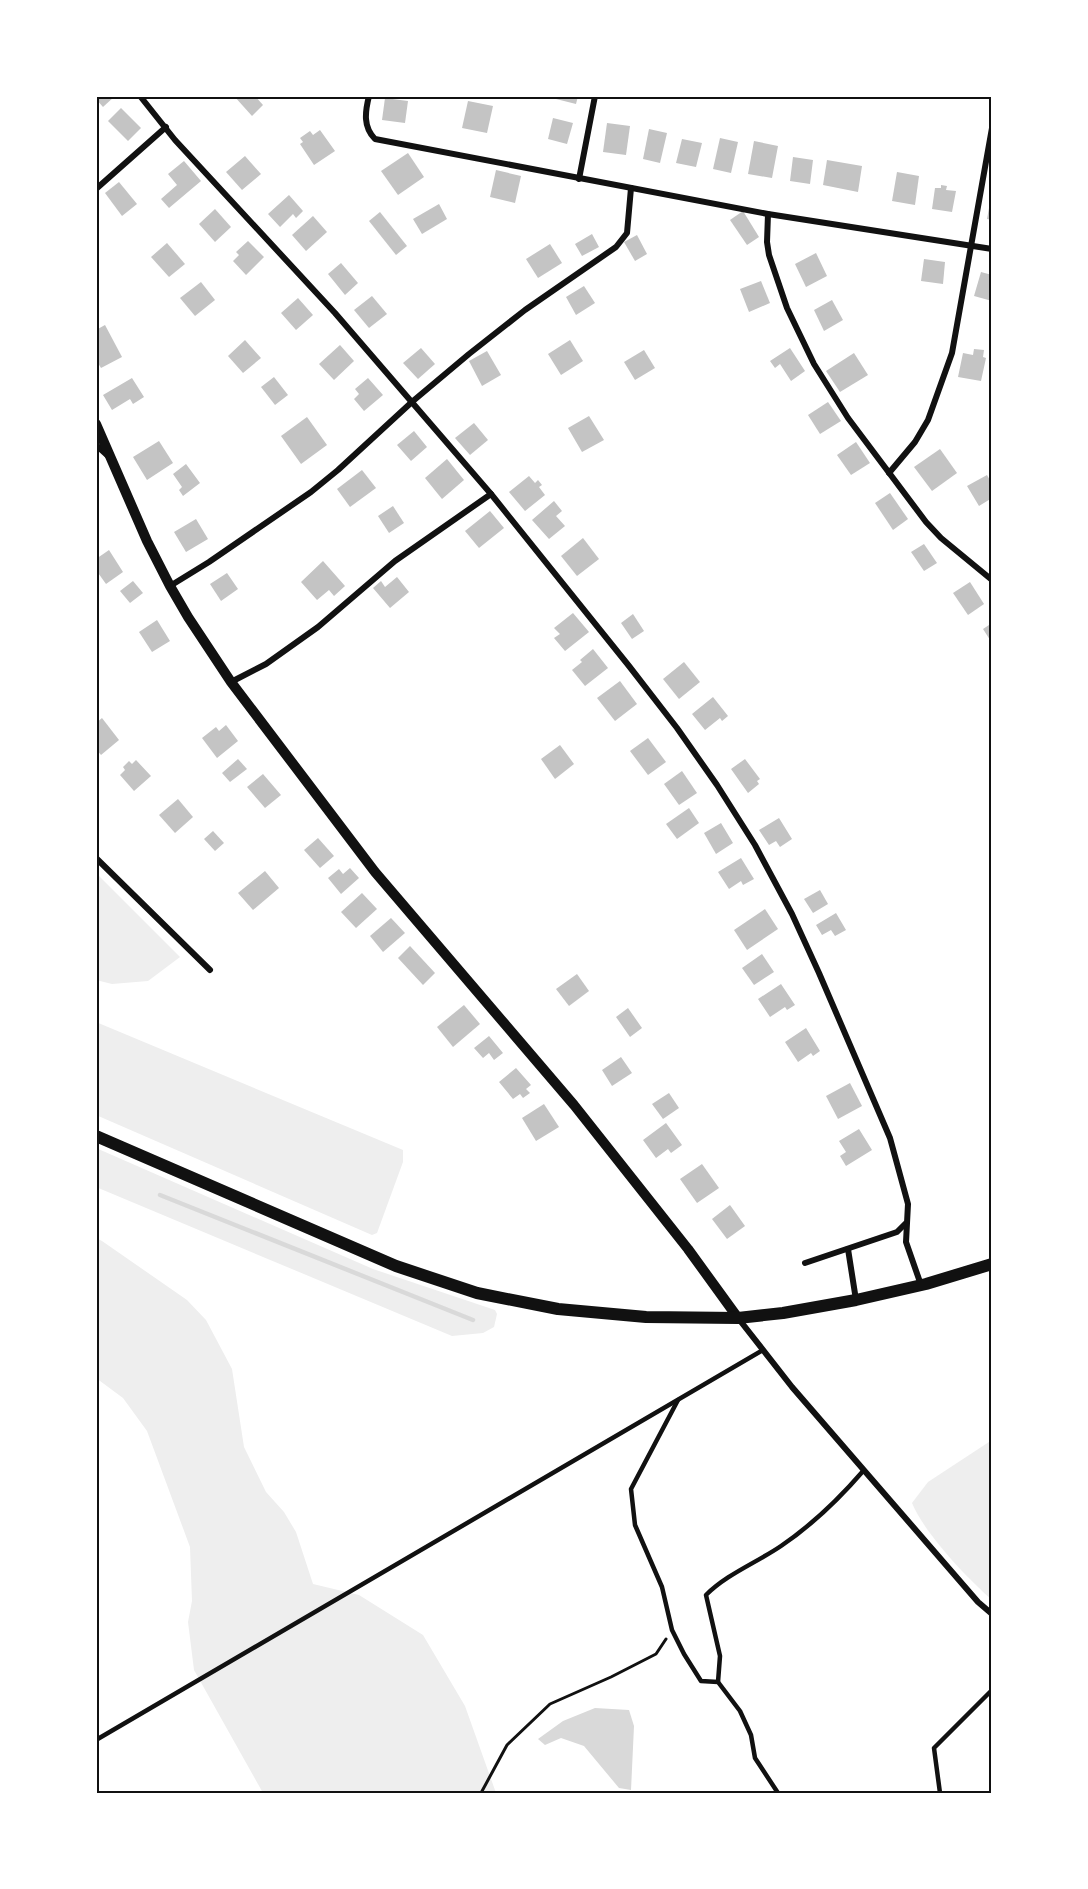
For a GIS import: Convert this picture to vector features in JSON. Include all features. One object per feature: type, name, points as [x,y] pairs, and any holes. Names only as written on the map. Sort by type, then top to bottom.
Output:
[{"type":"main road","points":[[96,1136],[396,1266],[477,1293],[558,1309],[645,1317],[738,1318],[783,1313],[856,1300],[921,1285],[992,1264]]},
{"type":"street","points":[[140,96],[202,169],[335,313],[492,494],[677,728],[755,845],[792,914],[890,1138],[908,1204],[905,1224],[906,1242],[921,1285]]},
{"type":"street","points":[[369,96],[365,116],[369,134],[382,141],[768,214],[992,249]]},
{"type":"street","points":[[579,179],[595,96]]},
{"type":"street","points":[[96,189],[166,127]]},
{"type":"street","points":[[888,473],[915,442],[928,420],[942,387],[959,324],[992,128]]},
{"type":"street","points":[[170,586],[311,492],[338,471],[412,401],[525,310],[616,247],[627,233],[631,188]]},
{"type":"street","points":[[768,214],[768,248],[787,308],[827,387],[926,522],[941,538],[992,580]]},
{"type":"street","points":[[96,424],[170,586],[231,681],[375,872],[574,1105],[688,1250],[792,1388],[978,1602],[992,1614]]},
{"type":"street","points":[[96,445],[109,456]]},
{"type":"street","points":[[231,681],[266,664],[318,627],[395,561],[492,494]]},
{"type":"street","points":[[96,858],[210,970]]},
{"type":"street","points":[[805,1263],[897,1233],[905,1224]]},
{"type":"street","points":[[848,1249],[856,1300]]},
{"type":"lane","points":[[96,1740],[763,1350]]},
{"type":"lane","points":[[678,1400],[631,1489],[635,1525],[662,1587],[672,1630],[684,1654],[701,1681],[718,1682]]},
{"type":"lane","points":[[778,1793],[755,1758],[751,1735],[740,1711],[718,1682],[720,1656],[706,1595],[717,1584],[781,1546],[808,1526],[840,1498],[864,1470]]},
{"type":"lane","points":[[940,1793],[934,1748],[992,1690]]},
{"type":"path","points":[[481,1793],[507,1745],[550,1704],[656,1654],[672,1630]]},
{"type":"path","points":[[484,1786],[486,1793]]},
{"type":"shaded area","points":[[96,873],[180,957],[148,981],[112,984],[96,980]]},
{"type":"shaded area","points":[[96,1022],[403,1150],[403,1162],[377,1233],[372,1235],[96,1115]]},
{"type":"shaded area","points":[[96,1148],[373,1269],[495,1310],[497,1314],[494,1327],[483,1333],[452,1336],[96,1187]]},
{"type":"shaded area","points":[[96,1238],[187,1300],[206,1320],[232,1369],[244,1447],[266,1492],[284,1512],[296,1532],[313,1584],[359,1595],[423,1635],[465,1706],[496,1793],[263,1793],[194,1670],[188,1622],[192,1601],[190,1547],[147,1431],[123,1398],[96,1378]]},
{"type":"shaded area","points":[[992,1440],[992,1600],[970,1580],[936,1541],[912,1503],[928,1482]]},
{"type":"shaded area","points":[[595,1708],[629,1710],[634,1726],[631,1790],[619,1788],[584,1746],[561,1738],[545,1745],[538,1739],[563,1721]]},
{"type":"building","points":[[96,96],[115,96],[103,107]]},
{"type":"building","points":[[234,96],[255,96],[263,105],[252,116]]},
{"type":"building","points":[[553,96],[578,96],[576,104],[552,98]]},
{"type":"building","points":[[385,98],[408,101],[405,123],[382,120]]},
{"type":"building","points":[[468,101],[493,106],[487,133],[462,128]]},
{"type":"building","points":[[121,108],[141,128],[128,141],[108,121]]},
{"type":"building","points":[[553,118],[573,123],[567,144],[548,139]]},
{"type":"building","points":[[607,123],[630,126],[626,155],[603,152]]},
{"type":"building","points":[[649,129],[667,133],[660,163],[643,159]]},
{"type":"building","points":[[320,130],[335,151],[314,165],[300,144],[303,142],[300,138],[310,131],[313,135]]},
{"type":"building","points":[[720,138],[738,142],[731,173],[713,169]]},
{"type":"building","points":[[682,139],[702,143],[696,167],[676,163]]},
{"type":"building","points":[[754,141],[778,146],[772,178],[748,174]]},
{"type":"building","points":[[408,153],[424,177],[398,195],[381,171]]},
{"type":"building","points":[[245,156],[261,174],[242,190],[226,172]]},
{"type":"building","points":[[793,157],[813,160],[810,184],[790,181]]},
{"type":"building","points":[[827,160],[862,166],[858,192],[823,185]]},
{"type":"building","points":[[184,161],[201,181],[169,208],[161,199],[177,185],[168,174]]},
{"type":"building","points":[[496,170],[521,176],[515,203],[490,197]]},
{"type":"building","points":[[897,172],[919,176],[915,205],[892,201]]},
{"type":"building","points":[[119,182],[137,204],[122,216],[105,193]]},
{"type":"building","points":[[941,185],[947,186],[946,190],[956,191],[952,212],[932,209],[935,188],[941,188]]},
{"type":"building","points":[[289,195],[303,211],[296,218],[293,214],[280,227],[268,214]]},
{"type":"building","points":[[992,197],[992,220],[987,219]]},
{"type":"building","points":[[439,204],[447,219],[422,234],[413,219]]},
{"type":"building","points":[[215,209],[231,227],[215,242],[199,224]]},
{"type":"building","points":[[743,211],[759,237],[747,245],[730,220]]},
{"type":"building","points":[[380,212],[407,246],[396,255],[369,221]]},
{"type":"building","points":[[313,216],[327,232],[306,251],[292,235]]},
{"type":"building","points":[[592,234],[599,247],[582,256],[575,244]]},
{"type":"building","points":[[637,235],[647,254],[635,261],[624,242]]},
{"type":"building","points":[[248,241],[264,257],[246,275],[233,261],[239,255],[236,252]]},
{"type":"building","points":[[167,243],[185,264],[169,277],[151,257]]},
{"type":"building","points":[[550,244],[562,263],[538,278],[526,259]]},
{"type":"building","points":[[816,253],[827,276],[806,287],[795,264]]},
{"type":"building","points":[[924,259],[945,262],[943,284],[921,281]]},
{"type":"building","points":[[341,263],[358,283],[345,295],[328,274]]},
{"type":"building","points":[[981,272],[992,275],[992,301],[974,296]]},
{"type":"building","points":[[761,281],[770,303],[749,312],[740,289]]},
{"type":"building","points":[[201,282],[215,300],[195,316],[180,298]]},
{"type":"building","points":[[584,286],[595,303],[576,315],[566,297]]},
{"type":"building","points":[[372,296],[387,314],[369,328],[354,310]]},
{"type":"building","points":[[298,298],[313,315],[296,330],[281,313]]},
{"type":"building","points":[[832,300],[843,320],[824,331],[814,310]]},
{"type":"building","points":[[105,325],[122,357],[101,368],[96,360],[96,330]]},
{"type":"building","points":[[245,340],[261,358],[243,373],[228,356]]},
{"type":"building","points":[[570,340],[583,361],[561,375],[548,354]]},
{"type":"building","points":[[340,345],[354,361],[334,380],[319,364]]},
{"type":"building","points":[[421,348],[435,364],[418,379],[403,363]]},
{"type":"building","points":[[790,348],[805,371],[791,381],[780,364],[775,368],[770,361]]},
{"type":"building","points":[[974,349],[984,350],[983,357],[986,358],[981,381],[958,377],[963,353],[973,355]]},
{"type":"building","points":[[644,350],[655,368],[635,380],[624,362]]},
{"type":"building","points":[[487,351],[501,375],[482,386],[469,361]]},
{"type":"building","points":[[854,353],[868,375],[840,392],[826,371]]},
{"type":"building","points":[[274,377],[288,395],[275,405],[261,387]]},
{"type":"building","points":[[132,378],[144,397],[133,404],[130,399],[112,410],[103,395]]},
{"type":"building","points":[[368,378],[383,395],[364,411],[354,399],[359,394],[355,389]]},
{"type":"building","points":[[828,402],[841,421],[820,434],[808,415]]},
{"type":"building","points":[[589,416],[604,440],[582,452],[568,428]]},
{"type":"building","points":[[307,417],[327,445],[301,464],[281,436]]},
{"type":"building","points":[[474,423],[488,440],[470,455],[455,438]]},
{"type":"building","points":[[414,431],[427,447],[411,461],[397,445]]},
{"type":"building","points":[[159,441],[173,463],[147,480],[133,457]]},
{"type":"building","points":[[856,442],[870,463],[851,475],[837,455]]},
{"type":"building","points":[[940,449],[957,473],[932,491],[914,467]]},
{"type":"building","points":[[447,459],[464,480],[442,499],[425,478]]},
{"type":"building","points":[[186,464],[200,483],[183,496],[179,490],[182,487],[173,474]]},
{"type":"building","points":[[362,470],[376,488],[350,507],[337,489]]},
{"type":"building","points":[[987,475],[992,484],[992,498],[979,506],[967,486]]},
{"type":"building","points":[[529,476],[535,483],[538,480],[542,485],[539,487],[545,495],[525,511],[509,492]]},
{"type":"building","points":[[890,493],[908,519],[893,530],[875,503]]},
{"type":"building","points":[[554,501],[562,511],[556,516],[565,526],[549,539],[532,520]]},
{"type":"building","points":[[393,506],[404,523],[389,533],[378,516]]},
{"type":"building","points":[[490,511],[504,528],[479,548],[465,531]]},
{"type":"building","points":[[196,519],[208,539],[186,552],[174,532]]},
{"type":"building","points":[[583,538],[599,559],[577,576],[561,556]]},
{"type":"building","points":[[924,544],[937,563],[924,571],[911,552]]},
{"type":"building","points":[[109,550],[123,572],[106,584],[96,570],[96,559]]},
{"type":"building","points":[[323,561],[345,586],[334,596],[329,590],[317,600],[301,582]]},
{"type":"building","points":[[227,573],[238,589],[221,601],[210,584]]},
{"type":"building","points":[[397,577],[409,592],[390,608],[373,588],[381,581],[385,587]]},
{"type":"building","points":[[133,581],[143,593],[130,603],[120,591]]},
{"type":"building","points":[[970,582],[984,604],[968,615],[953,593]]},
{"type":"building","points":[[573,613],[589,632],[565,651],[554,638],[560,634],[554,628]]},
{"type":"building","points":[[633,614],[644,631],[632,639],[621,623]]},
{"type":"building","points":[[157,620],[170,641],[152,652],[139,632]]},
{"type":"building","points":[[992,623],[992,643],[983,629]]},
{"type":"building","points":[[593,649],[608,668],[585,686],[572,670]]},
{"type":"building","points":[[684,662],[700,682],[679,699],[663,679]]},
{"type":"building","points":[[620,681],[637,704],[615,721],[597,698]]},
{"type":"building","points":[[713,697],[728,716],[722,721],[720,718],[705,730],[692,714]]},
{"type":"building","points":[[102,718],[119,740],[101,755],[96,749],[96,723]]},
{"type":"building","points":[[226,725],[238,741],[217,758],[202,738],[216,727],[219,731]]},
{"type":"building","points":[[648,738],[666,762],[648,775],[630,751]]},
{"type":"building","points":[[560,745],[574,764],[555,779],[541,759]]},
{"type":"building","points":[[238,759],[247,769],[230,782],[222,773]]},
{"type":"building","points":[[745,759],[760,779],[757,781],[759,784],[748,793],[731,769]]},
{"type":"building","points":[[136,760],[151,776],[134,791],[120,775],[125,770],[123,767],[129,761],[132,764]]},
{"type":"building","points":[[682,771],[697,793],[679,805],[664,784]]},
{"type":"building","points":[[263,774],[281,795],[265,808],[247,787]]},
{"type":"building","points":[[178,799],[193,817],[175,833],[159,815]]},
{"type":"building","points":[[689,808],[699,823],[677,839],[666,824]]},
{"type":"building","points":[[779,818],[792,839],[780,847],[776,841],[769,845],[759,830]]},
{"type":"building","points":[[721,823],[733,843],[716,854],[704,833]]},
{"type":"building","points":[[213,831],[224,843],[215,851],[204,839]]},
{"type":"building","points":[[318,838],[334,856],[320,868],[304,850]]},
{"type":"building","points":[[741,858],[754,879],[743,885],[741,881],[729,889],[718,872]]},
{"type":"building","points":[[350,868],[359,878],[341,894],[328,878],[339,869],[343,874]]},
{"type":"building","points":[[265,871],[279,888],[253,910],[238,893]]},
{"type":"building","points":[[820,890],[828,904],[813,913],[804,899]]},
{"type":"building","points":[[362,893],[377,909],[356,928],[341,912]]},
{"type":"building","points":[[765,909],[778,929],[747,950],[734,930]]},
{"type":"building","points":[[836,913],[846,930],[835,936],[831,930],[822,935],[816,925]]},
{"type":"building","points":[[391,918],[405,933],[383,952],[370,936]]},
{"type":"building","points":[[410,946],[435,973],[423,985],[398,958]]},
{"type":"building","points":[[762,954],[774,972],[754,985],[742,968]]},
{"type":"building","points":[[577,974],[589,991],[569,1006],[556,989]]},
{"type":"building","points":[[781,984],[795,1005],[787,1010],[785,1007],[770,1017],[758,999]]},
{"type":"building","points":[[464,1005],[480,1024],[453,1047],[437,1027]]},
{"type":"building","points":[[628,1008],[642,1028],[630,1037],[616,1017]]},
{"type":"building","points":[[806,1028],[820,1051],[813,1056],[811,1053],[798,1062],[785,1042]]},
{"type":"building","points":[[489,1036],[503,1053],[494,1060],[489,1053],[483,1058],[474,1048]]},
{"type":"building","points":[[621,1057],[632,1073],[612,1086],[602,1070]]},
{"type":"building","points":[[516,1068],[531,1085],[526,1089],[530,1093],[523,1098],[520,1094],[513,1099],[499,1082]]},
{"type":"building","points":[[850,1083],[862,1106],[838,1119],[826,1096]]},
{"type":"building","points":[[669,1093],[679,1108],[663,1119],[652,1104]]},
{"type":"building","points":[[544,1104],[559,1127],[536,1141],[522,1118]]},
{"type":"building","points":[[666,1123],[682,1145],[671,1153],[668,1149],[656,1158],[643,1140]]},
{"type":"building","points":[[859,1129],[872,1150],[846,1166],[840,1156],[846,1152],[839,1141]]},
{"type":"building","points":[[702,1164],[719,1188],[697,1203],[680,1179]]},
{"type":"building","points":[[730,1205],[745,1226],[727,1239],[712,1219]]},
{"type":"waterway","points":[[160,1195],[473,1320]]}]
